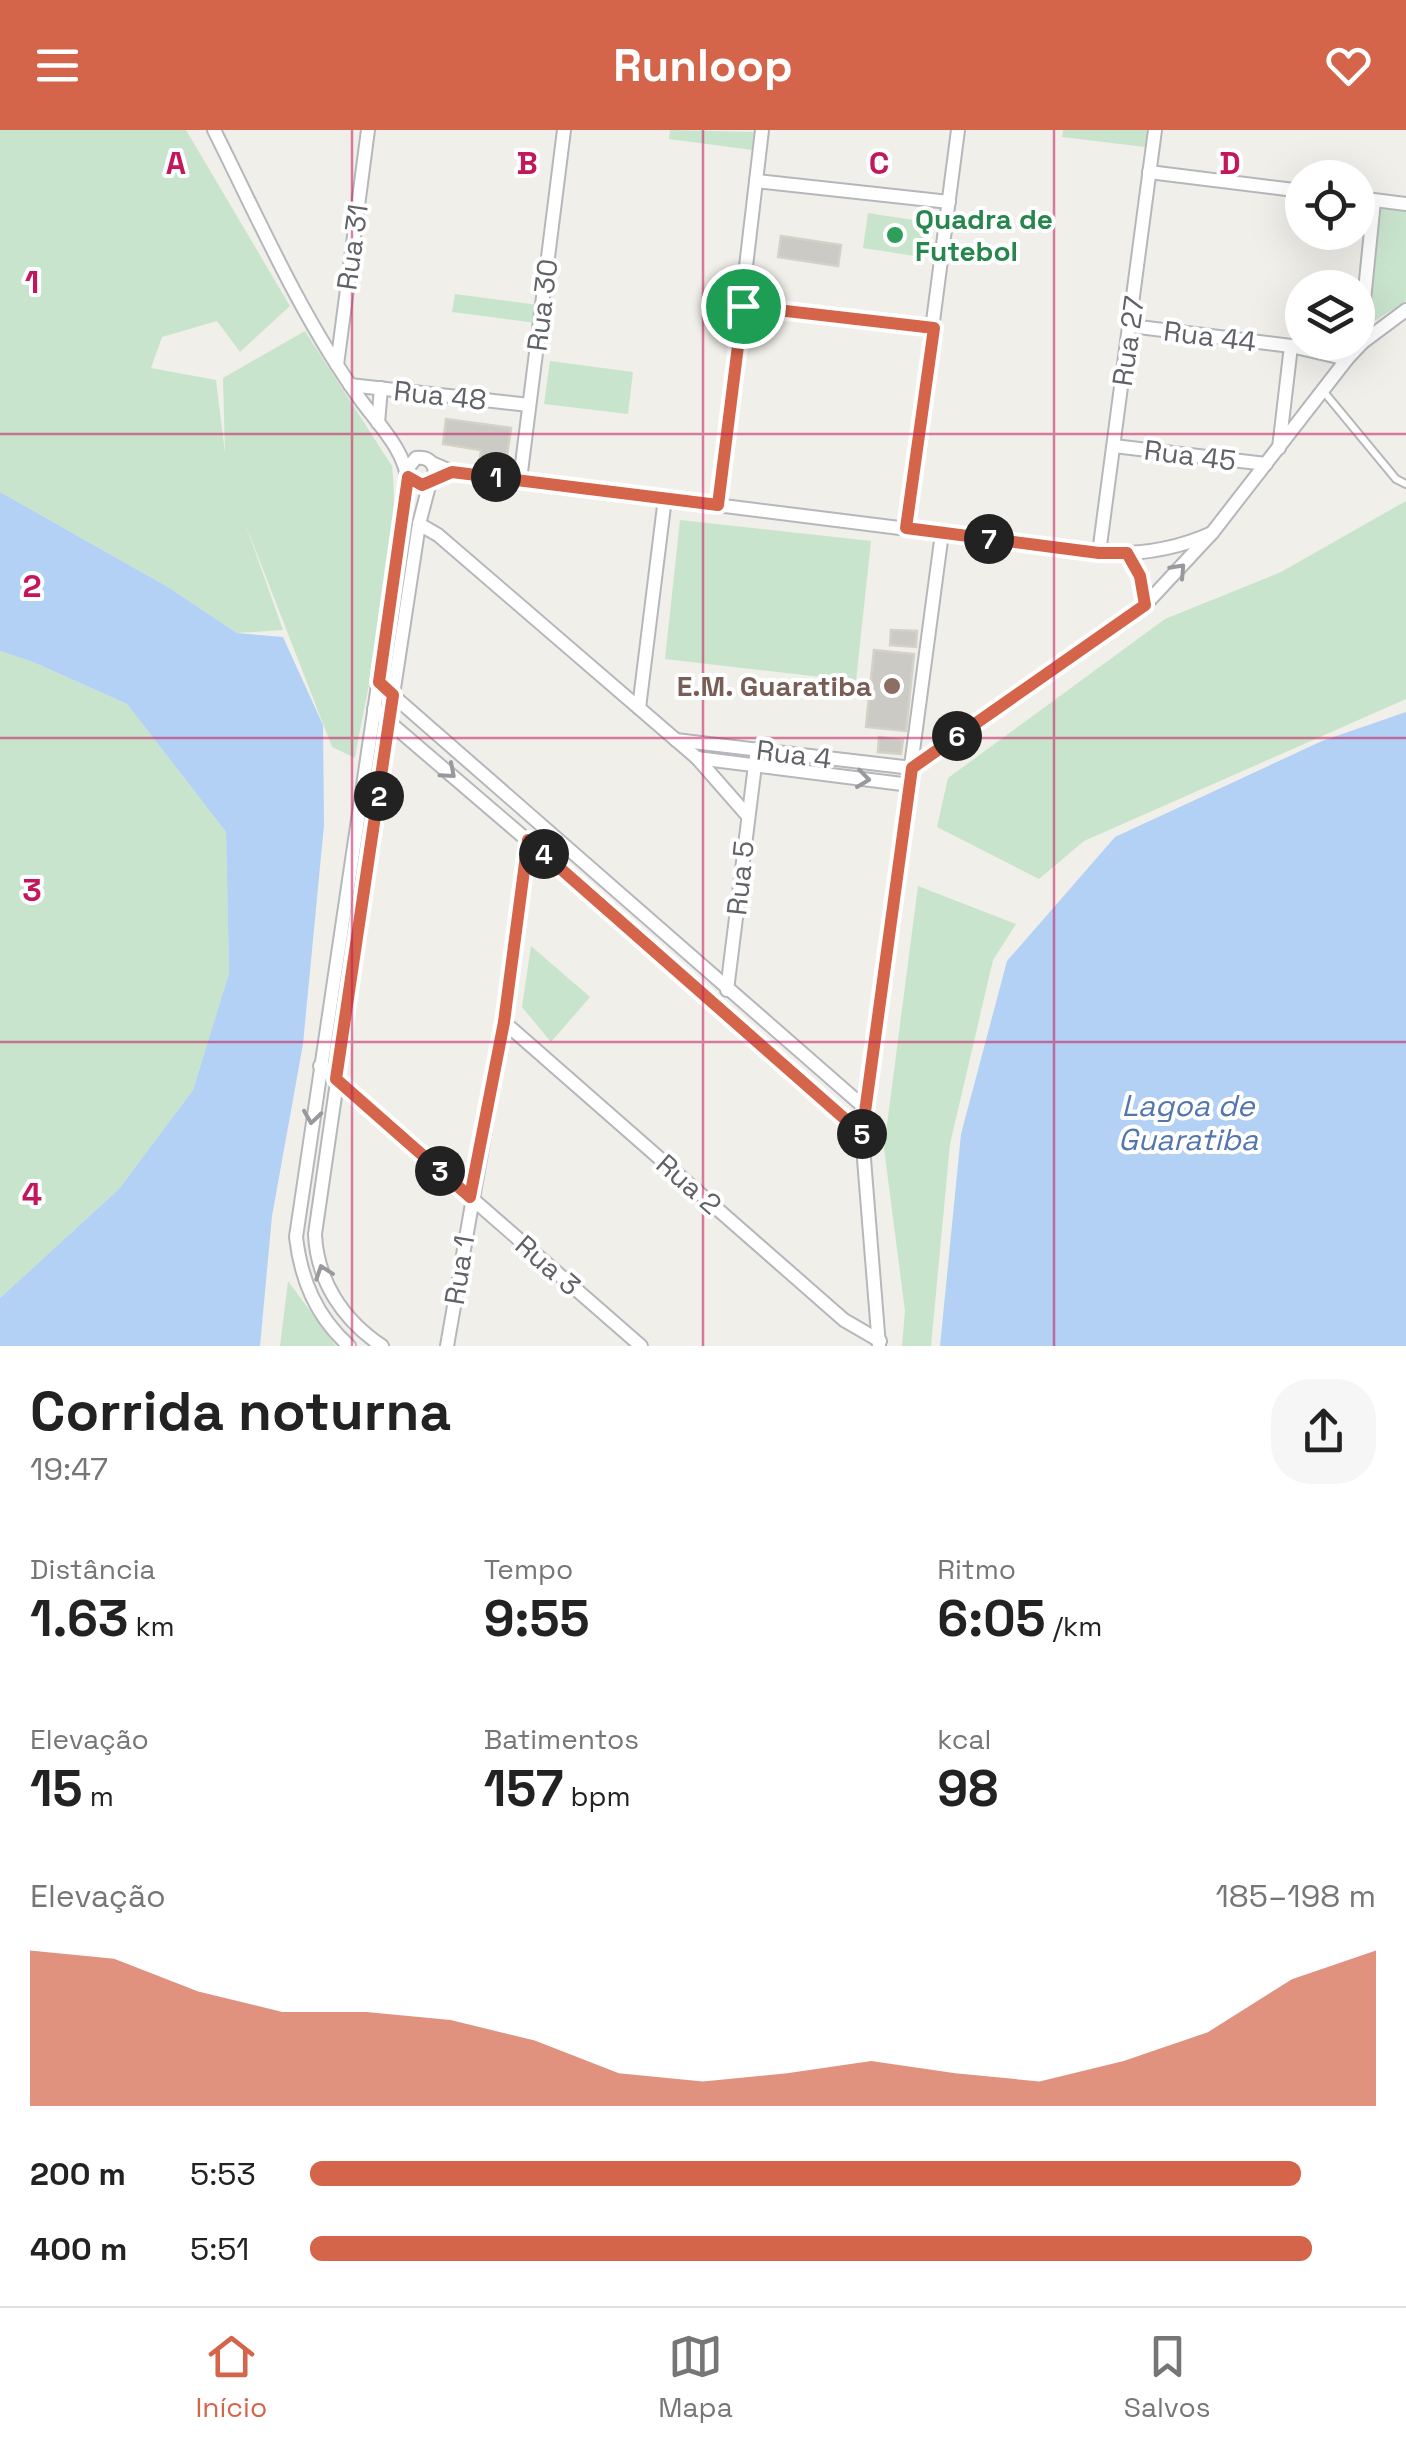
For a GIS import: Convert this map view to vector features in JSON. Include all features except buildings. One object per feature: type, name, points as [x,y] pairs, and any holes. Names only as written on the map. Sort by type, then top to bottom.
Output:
[{"type":"street","points":[[214,130],[272,248],[337,365],[391,440],[408,473],[418,485],[452,472]]},
{"type":"street","name":"Rua 31","points":[[337,365],[368,130]]},
{"type":"street","name":"Rua 30","points":[[520,480],[564,130]]},
{"type":"street","points":[[718,505],[762,130]]},
{"type":"street","points":[[906,528],[958,130]]},
{"type":"street","name":"Rua 27","points":[[1099,553],[1155,130]]},
{"type":"street","points":[[1149,172],[1285,190]]},
{"type":"street","points":[[756,181],[949,202]]},
{"type":"street","points":[[1375,201],[1406,204]]},
{"type":"street","points":[[743,306],[934,328]]},
{"type":"street","points":[[1375,333],[1406,310]]},
{"type":"street","name":"Rua 44","points":[[1131,326],[1285,345]]},
{"type":"street","points":[[1278,448],[1289,360]]},
{"type":"street","points":[[912,768],[1145,605],[1212,533],[1346,360]]},
{"type":"street","name":"Rua 48","points":[[350,385],[529,405]]},
{"type":"street","points":[[378,423],[381,388]]},
{"type":"street","points":[[391,440],[452,472],[1099,553],[1186,544],[1212,533]]},
{"type":"street","name":"Rua 45","points":[[1114,446],[1266,464]]},
{"type":"street","points":[[349,1346],[327,1323],[306,1285],[296,1237],[408,473],[412,461],[426,460]]},
{"type":"street","points":[[382,1346],[356,1326],[323,1277],[316,1248],[316,1214],[418,531],[435,471],[426,460]]},
{"type":"street","points":[[639,708],[665,498]]},
{"type":"street","points":[[400,536],[418,531],[438,535],[697,758],[747,815]]},
{"type":"street","points":[[879,1343],[862,1134],[942,533]]},
{"type":"street","points":[[1127,553],[1140,576],[1145,605]]},
{"type":"street","points":[[379,682],[865,1108]]},
{"type":"street","points":[[374,709],[862,1134]]},
{"type":"street","name":"Rua 4","points":[[676,740],[912,768]]},
{"type":"street","name":"Rua 5","points":[[727,990],[757,749]]},
{"type":"street","points":[[366,750],[384,758]]},
{"type":"street","name":"Rua 4","points":[[697,758],[910,785]]},
{"type":"street","name":"Rua 1","points":[[447,1346],[470,1197],[504,1022],[528,840]]},
{"type":"street","name":"Rua 2","points":[[504,1022],[844,1320],[879,1343]]},
{"type":"street","name":"Rua 3","points":[[320,1066],[640,1346]]},
{"type":"lane","points":[[1323,391],[1396,479],[1406,484]]},
{"type":"green space","points":[[0,130],[186,130],[290,306],[240,352],[217,321],[162,337],[151,368],[216,380],[225,453],[223,378],[305,331],[392,466],[389,574],[355,758],[332,747],[245,523],[283,630],[237,633],[168,587],[0,492]]},
{"type":"green space","points":[[670,130],[754,132],[752,150],[669,139]]},
{"type":"green space","points":[[1063,130],[1148,130],[1145,147],[1062,137]]},
{"type":"green space","points":[[1380,209],[1406,212],[1406,301],[1375,321],[1374,270]]},
{"type":"green space","name":"Quadra de Futebol","points":[[868,213],[926,222],[921,257],[863,248]]},
{"type":"green space","points":[[455,294],[538,305],[536,323],[452,312]]},
{"type":"green space","points":[[550,361],[633,372],[628,414],[544,404]]},
{"type":"green space","points":[[1406,501],[1406,699],[1084,841],[1039,879],[937,827],[948,778],[1165,619],[1281,572]]},
{"type":"green space","points":[[680,520],[871,541],[856,681],[665,659]]},
{"type":"green space","points":[[0,651],[127,704],[226,832],[229,973],[193,1090],[119,1189],[0,1298]]},
{"type":"green space","points":[[918,886],[1016,924],[993,960],[950,1144],[931,1346],[902,1346],[905,1311],[884,1148]]},
{"type":"green space","points":[[531,946],[590,997],[551,1042],[522,1007]]},
{"type":"green space","points":[[288,1281],[336,1346],[280,1346]]},
{"type":"water","points":[[0,492],[168,587],[237,633],[283,637],[323,725],[324,825],[303,1044],[272,1216],[260,1346],[0,1346],[0,1298],[119,1189],[193,1090],[229,973],[226,832],[127,704],[0,651]]},
{"type":"water","name":"Lagoa de Guaratiba","points":[[1406,712],[1406,1346],[940,1346],[961,1134],[1007,961],[1115,837],[1322,741]]},
{"type":"place","name":"Quadra de Futebol","points":[[895,235]]},
{"type":"place","name":"E.M. Guaratiba","points":[[892,686]]},
{"type":"route","points":[[743,306],[934,328],[906,528],[1099,553],[1127,553],[1140,576],[1145,605],[912,768],[862,1134],[528,840],[504,1022],[470,1197],[336,1079],[393,695],[379,682],[408,477],[422,485],[452,472],[718,505],[743,306]]}]
